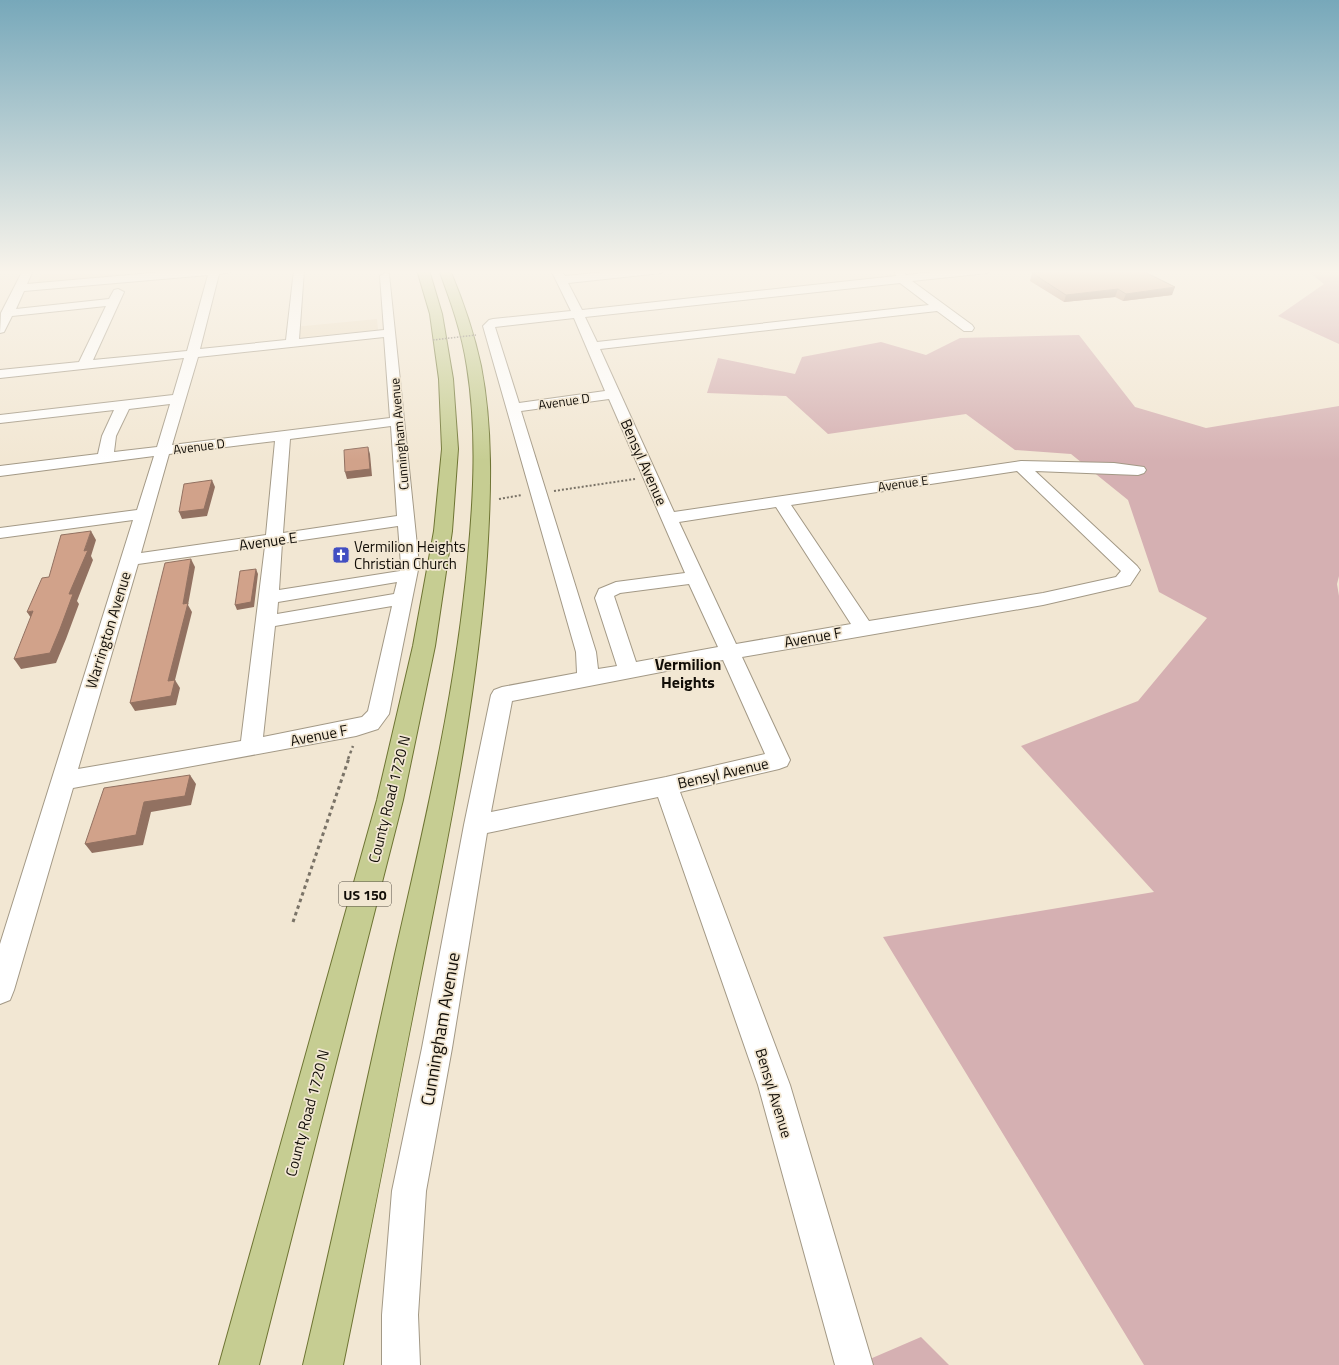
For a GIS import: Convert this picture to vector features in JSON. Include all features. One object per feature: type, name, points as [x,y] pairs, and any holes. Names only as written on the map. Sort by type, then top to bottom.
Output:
[{"type":"main road","name":"County Road 1720 N","points":[[239,1365],[390,800],[424,646],[443,531],[450,449],[446,379],[439,334]]},
{"type":"main road","points":[[323,1365],[433,842],[462,691],[476,587],[482,477],[480,412],[474,367],[467,334]]},
{"type":"street","points":[[84,366],[98,334]]},
{"type":"street","name":"Warrington Avenue","points":[[0,990],[10,927],[62,781],[199,334]]},
{"type":"street","points":[[292,344],[293,334]]},
{"type":"street","points":[[0,374],[384,334]]},
{"type":"street","name":"Cunningham Avenue","points":[[390,334],[407,520]]},
{"type":"street","points":[[483,334],[513,408],[586,652],[588,678]]},
{"type":"street","name":"Bensyl Avenue","points":[[587,334],[669,518],[732,652],[779,760],[666,786],[774,1085],[854,1365]]},
{"type":"street","points":[[592,346],[699,334]]},
{"type":"street","name":"Avenue D","points":[[513,408],[614,394]]},
{"type":"street","points":[[0,418],[178,399]]},
{"type":"street","points":[[105,458],[109,436],[124,405]]},
{"type":"street","name":"Avenue D","points":[[0,471],[398,421]]},
{"type":"street","points":[[251,748],[269,598],[283,435]]},
{"type":"street","name":"Avenue E","points":[[669,518],[1021,466],[1138,470]]},
{"type":"street","name":"Avenue F","points":[[502,695],[629,670],[863,628],[1063,595],[1123,581],[1131,570],[1021,466]]},
{"type":"street","points":[[780,501],[863,628]]},
{"type":"street","points":[[0,533],[144,514]]},
{"type":"street","name":"Avenue E","points":[[129,560],[407,520]]},
{"type":"street","name":"Avenue F","points":[[62,781],[251,748],[370,723],[378,714],[410,565],[407,520]]},
{"type":"street","points":[[269,598],[408,575]]},
{"type":"street","points":[[629,670],[604,598],[606,593],[616,588],[697,577]]},
{"type":"street","points":[[265,622],[403,598]]},
{"type":"street","name":"Cunningham Avenue","points":[[401,1365],[400,1315],[409,1191],[437,1048],[476,825],[502,695]]},
{"type":"street","points":[[476,825],[666,786]]},
{"type":"path","points":[[433,340],[467,334]]},
{"type":"path","points":[[554,491],[636,479]]},
{"type":"path","points":[[293,922],[354,744]]},
{"type":"shaded area","points":[[293,334],[339,334],[293,338]]},
{"type":"shaded area","points":[[1317,334],[1339,334],[1339,344]]},
{"type":"shaded area","points":[[1079,335],[1135,407],[1206,428],[1339,406],[1339,576],[1337,584],[1339,596],[1339,1365],[1144,1365],[883,937],[1154,892],[1021,746],[1138,701],[1207,618],[1159,592],[1128,500],[1071,454],[1015,450],[966,414],[828,434],[786,396],[707,393],[718,358],[795,374],[802,357],[881,342],[926,355],[960,338]]},
{"type":"shaded area","points":[[921,1337],[949,1365],[856,1365]]},
{"type":"building","points":[[368,447],[370,469],[345,472],[344,450]]},
{"type":"building","points":[[212,480],[204,509],[179,512],[184,484]]},
{"type":"building","points":[[91,531],[84,551],[88,550],[69,594],[73,594],[50,653],[14,659],[33,611],[27,612],[42,578],[49,577],[61,535]]},
{"type":"building","points":[[191,559],[183,604],[188,603],[168,681],[175,680],[171,696],[130,703],[165,563]]},
{"type":"building","points":[[256,569],[251,602],[235,605],[240,571]]},
{"type":"building","points":[[190,775],[185,796],[144,802],[136,835],[85,844],[104,788]]},
{"type":"place","name":"Vermilion Heights Christian Church","points":[[341,555]]},
{"type":"district","name":"Vermilion Heights","points":[[688,673]]}]
